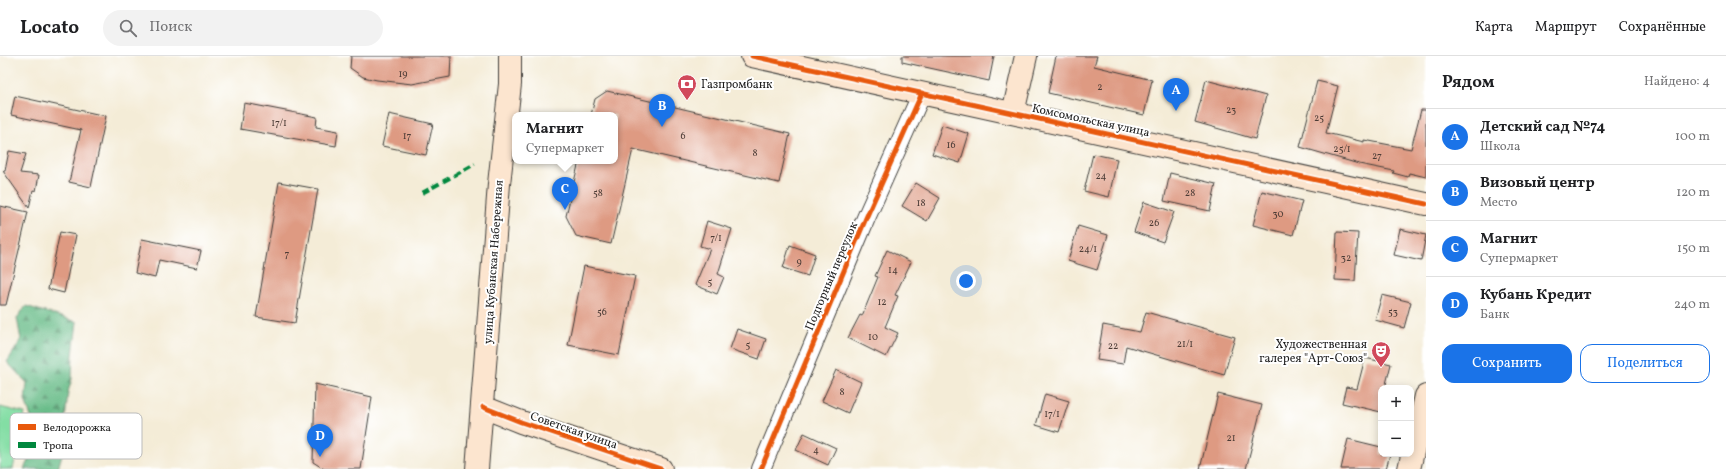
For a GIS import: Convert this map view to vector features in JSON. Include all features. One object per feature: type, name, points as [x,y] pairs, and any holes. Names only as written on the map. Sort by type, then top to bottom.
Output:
[{"type":"street","name":"улица Кубанская Набережная","points":[[477,469],[483,407],[499,184],[510,84],[510,56]]},
{"type":"street","name":"Комсомольская улица","points":[[752,56],[1426,204]]},
{"type":"street","points":[[1013,113],[1026,56]]},
{"type":"street","name":"Подгорный переулок","points":[[761,469],[864,222],[922,93]]},
{"type":"street","points":[[1409,469],[1426,396]]},
{"type":"street","name":"Советская улица","points":[[483,407],[521,422],[661,469]]},
{"type":"green space","points":[[26,306],[77,322],[72,379],[68,392],[66,413],[30,413],[25,400],[27,383],[7,362],[21,340],[17,318]]},
{"type":"green space","points":[[0,407],[25,413],[10,413],[10,459],[15,459],[13,469],[0,469]]},
{"type":"green space","points":[[29,459],[61,459],[58,469],[24,469]]},
{"type":"building","points":[[351,56],[451,56],[450,77],[412,84],[377,80],[363,77],[350,68]]},
{"type":"building","points":[[902,56],[994,56],[989,81],[902,62]]},
{"type":"building","points":[[1056,56],[1097,56],[1094,66],[1152,80],[1144,115],[1048,93]]},
{"type":"building","points":[[1206,80],[1266,96],[1255,139],[1195,122]]},
{"type":"building","points":[[1317,81],[1338,86],[1326,133],[1364,142],[1364,140],[1411,149],[1421,110],[1426,110],[1426,177],[1409,173],[1408,177],[1393,173],[1394,171],[1359,164],[1300,147]]},
{"type":"building","points":[[607,91],[790,134],[779,183],[633,149],[611,244],[576,236],[566,216],[578,164],[618,164],[618,112],[592,112],[595,99]]},
{"type":"building","points":[[15,96],[106,116],[91,187],[69,182],[81,130],[11,115]]},
{"type":"building","points":[[244,103],[317,117],[316,127],[338,131],[336,146],[240,129]]},
{"type":"building","points":[[389,114],[433,124],[426,155],[382,146]]},
{"type":"building","points":[[942,125],[969,134],[960,163],[932,154]]},
{"type":"building","points":[[9,151],[26,154],[20,173],[39,175],[36,191],[33,190],[29,208],[3,171],[5,171]]},
{"type":"building","points":[[1093,154],[1117,159],[1109,197],[1084,191]]},
{"type":"building","points":[[1170,173],[1216,184],[1210,211],[1164,201]]},
{"type":"building","points":[[279,182],[318,189],[295,323],[256,317]]},
{"type":"building","points":[[916,183],[940,198],[927,221],[902,206]]},
{"type":"building","points":[[1262,191],[1302,201],[1293,235],[1253,225]]},
{"type":"building","points":[[1144,202],[1174,212],[1163,242],[1134,232]]},
{"type":"building","points":[[0,206],[28,212],[6,305],[0,305]]},
{"type":"building","points":[[707,221],[732,229],[718,274],[724,277],[717,294],[695,285],[710,249],[700,246]]},
{"type":"building","points":[[1078,226],[1108,235],[1097,270],[1068,261]]},
{"type":"building","points":[[1400,229],[1426,235],[1421,261],[1394,255]]},
{"type":"building","points":[[60,232],[76,235],[64,293],[48,289]]},
{"type":"building","points":[[1337,232],[1358,233],[1355,281],[1335,280]]},
{"type":"building","points":[[142,239],[201,251],[197,268],[159,260],[155,278],[135,273]]},
{"type":"building","points":[[790,245],[815,254],[808,276],[783,268]]},
{"type":"building","points":[[887,250],[911,262],[895,295],[898,296],[885,327],[898,333],[886,357],[848,338],[860,315],[862,316],[878,277],[875,276]]},
{"type":"building","points":[[584,266],[635,276],[619,355],[568,345]]},
{"type":"building","points":[[1382,295],[1411,302],[1404,328],[1375,320]]},
{"type":"building","points":[[1146,312],[1235,337],[1224,375],[1126,346],[1123,364],[1097,360],[1103,325],[1140,332]]},
{"type":"building","points":[[737,329],[766,339],[759,359],[730,349]]},
{"type":"building","points":[[1365,358],[1391,364],[1386,385],[1378,385],[1378,411],[1342,403],[1346,387],[1357,389]]},
{"type":"building","points":[[836,370],[861,382],[848,413],[822,401]]},
{"type":"building","points":[[315,384],[372,397],[361,469],[324,469],[313,462]]},
{"type":"building","points":[[1045,394],[1069,401],[1059,432],[1036,425]]},
{"type":"building","points":[[1218,394],[1262,405],[1246,469],[1200,469]]},
{"type":"building","points":[[804,433],[836,448],[828,465],[796,450]]},
{"type":"building","points":[[1348,439],[1378,446],[1378,457],[1389,457],[1386,469],[1341,469]]},
{"type":"marked path","points":[[422,193],[475,164]]},
{"type":"cycle path","points":[[752,56],[1426,204]]},
{"type":"cycle path","points":[[761,469],[866,218],[922,93]]},
{"type":"cycle path","points":[[483,407],[521,422],[661,469]]},
{"type":"place","name":"Газпромбанк","points":[[687,101]]},
{"type":"place","name":"Детский сад №74","points":[[1176,111]]},
{"type":"place","name":"Визовый центр","points":[[662,127]]},
{"type":"place","name":"Магнит","points":[[565,210]]},
{"type":"place","name":"Художественная галерея \"Арт-Союз\"","points":[[1381,368]]},
{"type":"place","name":"Кубань Кредит","points":[[320,457]]}]
